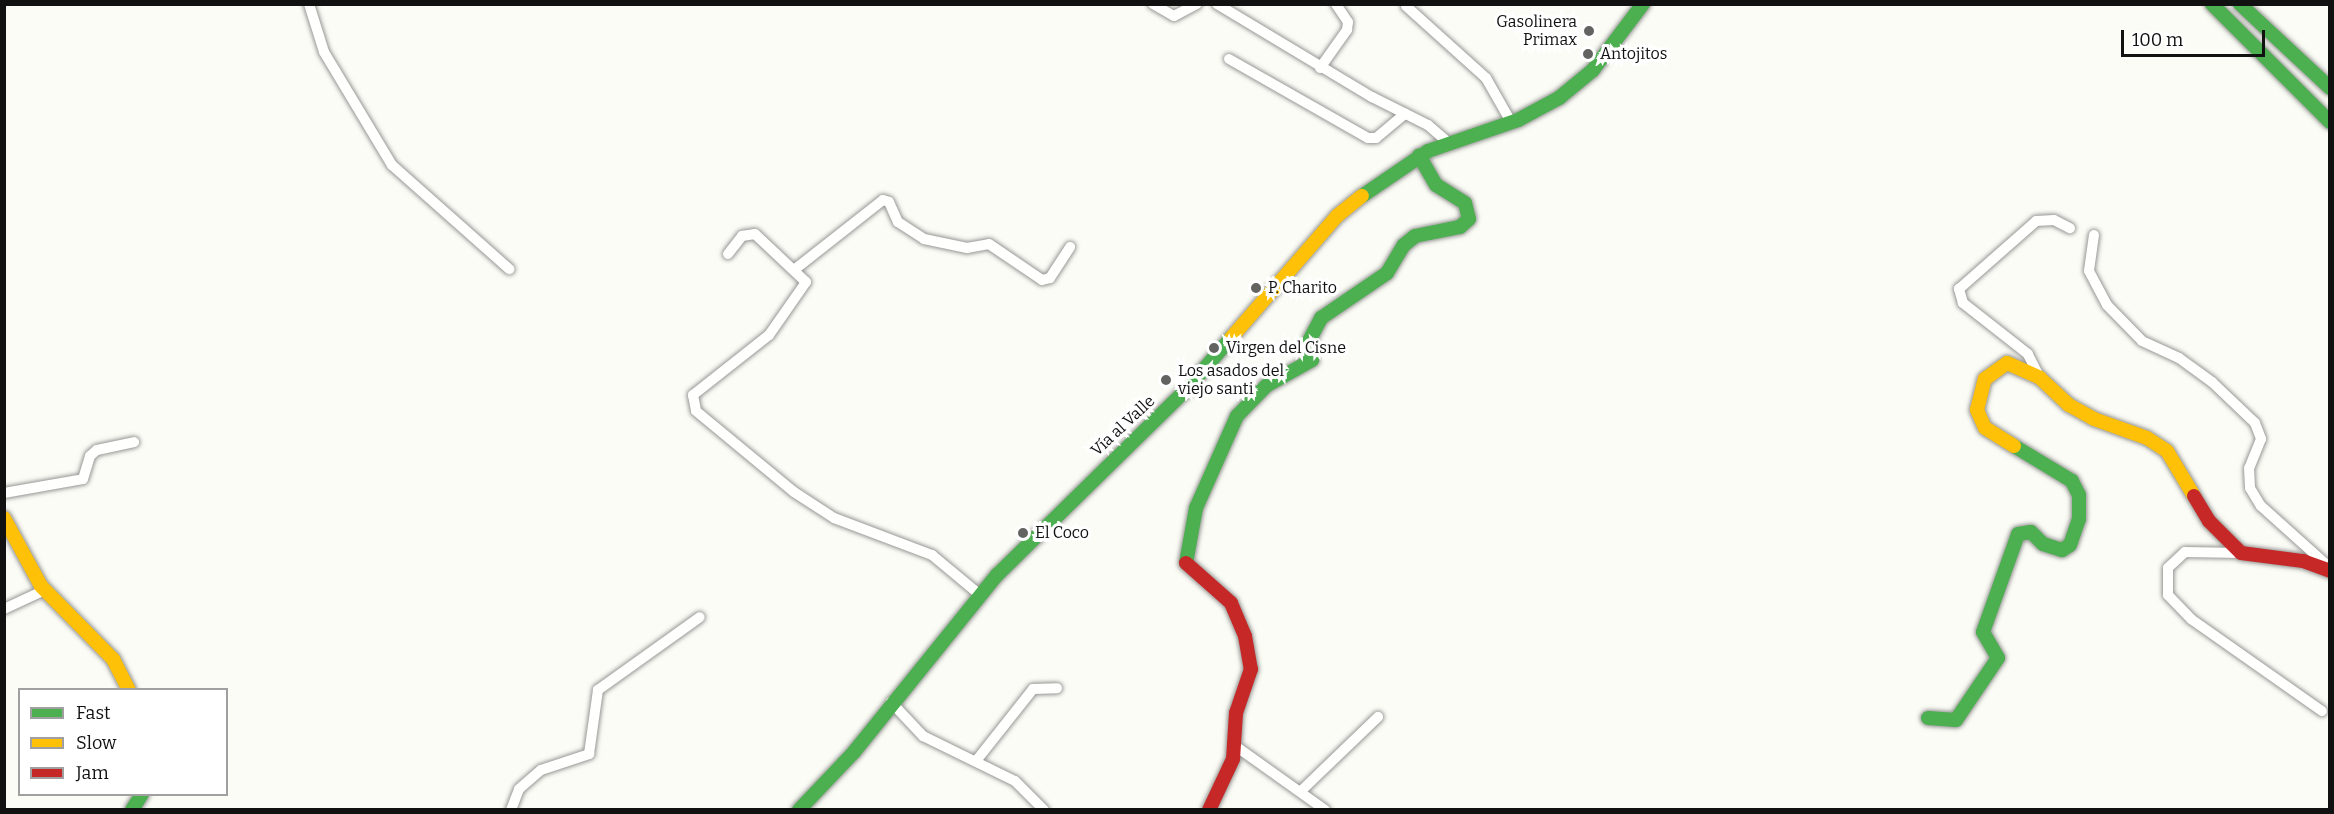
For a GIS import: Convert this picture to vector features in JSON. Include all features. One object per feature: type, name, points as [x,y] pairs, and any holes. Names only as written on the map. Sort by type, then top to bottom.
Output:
[{"type":"main road","name":"Vía al Valle","points":[[804,808],[854,752],[891,702],[980,595],[1064,505],[1200,375],[1337,216],[1419,156],[1545,108],[1585,78],[1643,4]]},
{"type":"main road","points":[[2212,4],[2330,122]]},
{"type":"main road","points":[[2240,4],[2330,88]]},
{"type":"main road","points":[[1209,810],[1233,759],[1233,732],[1250,679],[1250,659],[1231,603],[1184,561],[1196,508],[1237,416],[1266,386],[1312,360],[1310,339],[1321,318],[1387,273],[1404,245],[1415,236],[1460,227],[1468,219],[1465,203],[1436,184],[1419,156]]},
{"type":"main road","points":[[1928,718],[1956,720],[1998,658],[1983,632],[2018,534],[2031,532],[2043,544],[2062,550],[2070,545],[2079,519],[2079,495],[2072,481],[1985,428],[1977,410],[1985,379],[1994,368],[2007,363],[2040,378],[2069,405],[2147,438],[2167,451],[2209,521],[2241,553],[2283,557],[2330,569]]},
{"type":"main road","points":[[4,518],[28,569],[45,590],[113,659],[128,688]]},
{"type":"main road","points":[[132,810],[141,796]]},
{"type":"street","points":[[309,4],[324,51],[392,165],[509,269]]},
{"type":"street","points":[[1153,4],[1174,16],[1197,4]]},
{"type":"street","points":[[1217,4],[1320,68],[1405,114],[1449,143]]},
{"type":"street","points":[[1320,68],[1347,30],[1345,16],[1336,4]]},
{"type":"street","points":[[1406,6],[1486,78],[1511,122]]},
{"type":"street","points":[[1229,59],[1368,138],[1376,138],[1405,114]]},
{"type":"street","points":[[794,270],[883,200],[889,202],[898,222],[924,239],[967,248],[989,244],[1042,280],[1050,278],[1070,247]]},
{"type":"street","points":[[2040,378],[2028,354],[1963,303],[1959,289],[2036,221],[2054,220],[2070,228]]},
{"type":"street","points":[[728,254],[742,236],[755,234],[806,282],[789,311],[741,360],[693,395],[692,405],[794,492],[834,518],[932,555],[980,595]]},
{"type":"street","points":[[2094,235],[2089,272],[2107,305],[2142,341],[2179,358],[2212,382],[2254,423],[2261,439],[2249,468],[2250,488],[2261,506],[2330,569]]},
{"type":"street","points":[[4,492],[83,479],[90,456],[97,450],[134,442]]},
{"type":"street","points":[[2241,553],[2185,552],[2168,568],[2168,595],[2191,619],[2322,711]]},
{"type":"street","points":[[4,609],[45,590]]},
{"type":"street","points":[[511,810],[519,789],[541,770],[589,754],[598,690],[700,617]]},
{"type":"street","points":[[976,761],[1033,689],[1057,688]]},
{"type":"street","points":[[891,702],[923,736],[1015,781],[1044,810]]},
{"type":"street","points":[[1301,790],[1378,717]]},
{"type":"street","points":[[1234,746],[1301,790],[1325,810]]},
{"type":"traffic: fast","points":[[1362,196],[1428,151],[1518,120],[1559,98],[1593,70],[1643,4]]},
{"type":"traffic: fast","points":[[2212,4],[2330,122]]},
{"type":"traffic: fast","points":[[2240,4],[2330,88]]},
{"type":"traffic: fast","points":[[1186,563],[1196,508],[1237,416],[1266,386],[1312,360],[1310,339],[1321,318],[1387,273],[1404,245],[1415,236],[1460,227],[1469,219],[1465,203],[1436,185],[1419,156]]},
{"type":"traffic: fast","points":[[799,810],[854,752],[997,575],[1184,392],[1231,338]]},
{"type":"traffic: fast","points":[[1928,718],[1956,720],[1998,658],[1983,632],[2018,534],[2031,532],[2043,544],[2062,550],[2070,545],[2079,519],[2079,495],[2072,481],[2014,446]]},
{"type":"traffic: fast","points":[[132,810],[141,796]]},
{"type":"traffic: slow","points":[[1231,338],[1337,216],[1362,196]]},
{"type":"traffic: slow","points":[[2014,446],[1985,428],[1977,410],[1985,379],[2007,363],[2040,378],[2069,405],[2094,419],[2147,438],[2167,451],[2194,496]]},
{"type":"traffic: slow","points":[[4,518],[41,586],[113,659],[128,688]]},
{"type":"traffic: jam","points":[[2194,496],[2209,521],[2241,553],[2303,561],[2330,571]]},
{"type":"traffic: jam","points":[[1186,563],[1231,603],[1245,636],[1251,669],[1236,713],[1233,759],[1209,810]]},
{"type":"place","name":"Gasolinera Primax","points":[[1589,31]]},
{"type":"place","name":"Antojitos","points":[[1588,54]]},
{"type":"place","name":"P. Charito","points":[[1256,288]]},
{"type":"place","name":"Virgen del Cisne","points":[[1214,348]]},
{"type":"place","name":"Los asados del viejo santi","points":[[1166,380]]},
{"type":"place","name":"El Coco","points":[[1023,533]]}]
